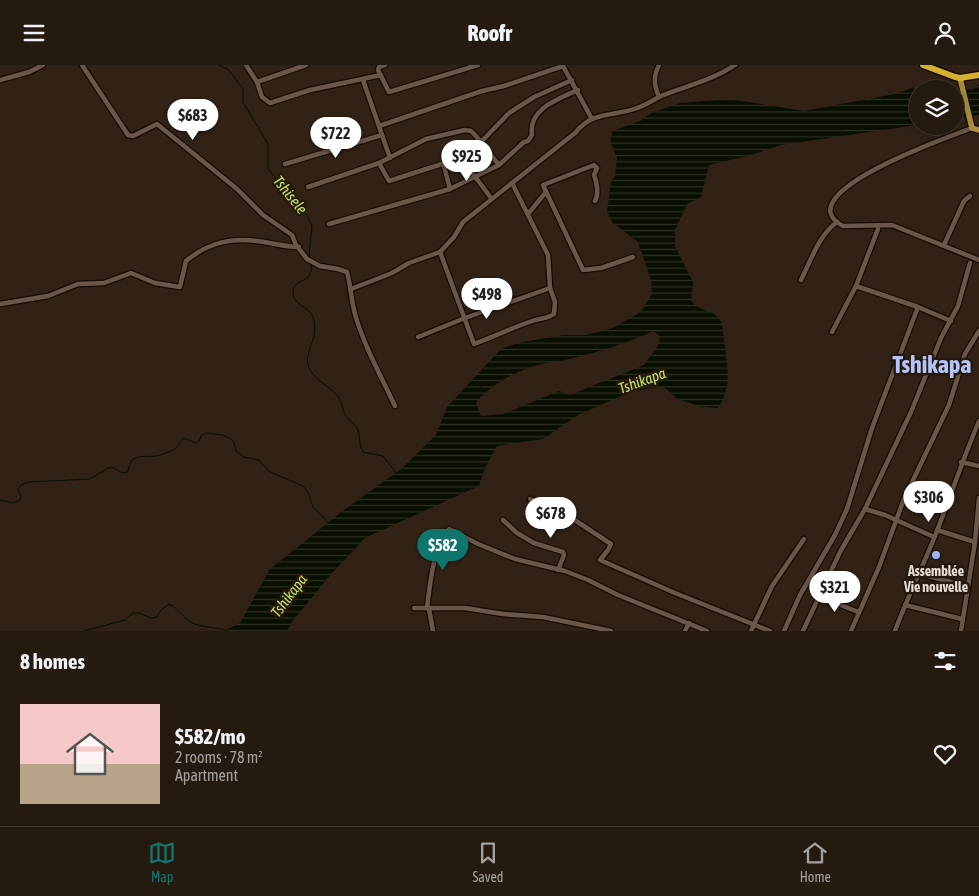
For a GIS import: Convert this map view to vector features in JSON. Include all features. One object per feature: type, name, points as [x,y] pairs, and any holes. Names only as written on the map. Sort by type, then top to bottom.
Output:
[{"type":"highway","points":[[923,65],[957,80]]},
{"type":"highway","points":[[964,81],[979,75]]},
{"type":"main road","points":[[964,96],[972,128],[979,130]]},
{"type":"street","points":[[0,80],[29,72],[43,65]]},
{"type":"street","points":[[82,65],[128,135],[133,136],[158,124],[237,189],[263,215],[292,235],[307,259],[326,268],[345,271],[360,329],[395,406]]},
{"type":"street","points":[[246,65],[257,82],[262,97],[270,103],[310,90],[380,75]]},
{"type":"street","points":[[257,82],[306,65]]},
{"type":"street","points":[[385,65],[378,68],[387,90],[392,92],[478,65]]},
{"type":"street","points":[[659,65],[654,79],[654,86],[659,97]]},
{"type":"street","points":[[351,289],[392,273],[409,263],[440,252],[454,237],[463,222],[575,133],[582,124],[609,113],[634,109],[659,97],[692,86],[735,65]]},
{"type":"street","points":[[379,126],[563,66],[592,119]]},
{"type":"street","points":[[363,80],[390,158]]},
{"type":"street","points":[[481,142],[509,113],[534,97],[572,80]]},
{"type":"street","points":[[329,224],[450,189],[476,178],[499,165],[524,142],[528,141],[532,135],[531,128],[544,107],[551,102],[578,91]]},
{"type":"street","points":[[972,128],[908,153],[860,177],[842,190],[833,200],[830,207],[832,215],[843,226],[892,225],[979,260]]},
{"type":"street","points":[[308,187],[379,163],[426,139],[466,130],[471,131],[499,165]]},
{"type":"street","points":[[285,164],[382,135]]},
{"type":"street","points":[[379,163],[390,181],[462,159],[491,198]]},
{"type":"street","points":[[445,163],[444,166],[450,189]]},
{"type":"street","points":[[595,201],[597,198],[594,175],[597,168],[594,165],[543,185],[583,270],[601,268],[633,257]]},
{"type":"street","points":[[440,252],[465,318],[472,343],[475,344],[509,329],[554,314],[555,302],[550,288],[548,255],[512,183]]},
{"type":"street","points":[[528,214],[546,192]]},
{"type":"street","points":[[944,245],[964,201],[970,196]]},
{"type":"street","points":[[801,280],[818,244],[837,222]]},
{"type":"street","points":[[832,332],[856,286],[878,229]]},
{"type":"street","points":[[0,304],[48,296],[78,284],[104,283],[131,273],[155,283],[180,287],[186,261],[214,244],[227,240],[254,241],[299,247]]},
{"type":"street","points":[[803,631],[840,552],[866,509],[911,412],[941,338],[951,321],[961,296],[970,263]]},
{"type":"street","points":[[856,286],[918,307],[951,321]]},
{"type":"street","points":[[418,337],[550,288]]},
{"type":"street","points":[[784,631],[800,595],[835,535],[846,509],[872,428],[918,307]]},
{"type":"street","points":[[851,631],[879,567],[904,499],[949,405],[965,354],[979,331]]},
{"type":"street","points":[[895,631],[979,421]]},
{"type":"street","points":[[962,463],[979,466]]},
{"type":"street","points":[[961,631],[975,542],[979,498]]},
{"type":"street","points":[[530,499],[561,511],[611,544],[600,560],[770,631]]},
{"type":"street","points":[[866,509],[934,537]]},
{"type":"street","points":[[503,520],[517,533],[530,541],[563,552],[564,555],[558,570]]},
{"type":"street","points":[[432,631],[428,608],[436,556],[441,539],[449,529],[478,544],[515,559],[588,580],[618,595],[707,631]]},
{"type":"street","points":[[937,530],[975,542]]},
{"type":"street","points":[[751,631],[778,576],[804,539]]},
{"type":"street","points":[[919,574],[968,586]]},
{"type":"street","points":[[819,596],[858,613]]},
{"type":"street","points":[[905,605],[962,619]]},
{"type":"street","points":[[414,608],[466,608],[503,614],[543,617],[611,631]]},
{"type":"street","points":[[685,631],[688,623]]},
{"type":"water","points":[[979,84],[979,115],[964,118],[964,91],[974,89]]},
{"type":"water","points":[[909,89],[909,126],[781,145],[748,156],[709,165],[701,197],[687,204],[675,230],[675,246],[693,282],[691,301],[717,316],[722,324],[728,375],[726,391],[718,408],[702,407],[677,399],[663,386],[630,392],[578,415],[543,439],[497,446],[485,468],[479,486],[365,538],[332,573],[291,623],[287,631],[227,631],[227,629],[240,623],[270,569],[344,510],[400,470],[436,435],[447,407],[501,349],[518,343],[564,335],[586,335],[612,328],[641,312],[652,294],[651,280],[638,242],[613,223],[607,212],[611,181],[615,176],[617,158],[610,139],[613,131],[640,121],[651,113],[680,103],[730,99],[804,111],[900,93]],"holes":[[[653,331],[660,336],[659,344],[644,365],[570,395],[559,391],[503,414],[481,416],[476,402],[482,395],[504,379],[521,371],[541,364],[599,351]]]},
{"type":"waterway","name":"Tshisele","points":[[219,65],[229,70],[243,89],[243,102],[268,144],[268,168],[289,197],[307,215],[312,226],[310,259]]},
{"type":"waterway","name":"Tshisele","points":[[311,263],[312,270],[309,275],[306,279],[296,284],[293,289],[295,300],[311,313],[315,325],[307,360],[310,370],[339,397],[346,416],[358,430],[363,452],[383,456],[396,473]]},
{"type":"waterway","points":[[0,500],[13,503],[20,500],[21,497],[18,490],[21,485],[28,482],[90,479],[112,467],[126,473],[133,459],[167,453],[177,447],[183,438],[196,443],[206,433],[222,435],[231,439],[236,451],[244,457],[259,460],[270,472],[303,486],[308,492],[313,507],[328,522]]},
{"type":"waterway","points":[[84,631],[125,620],[133,613],[139,613],[151,618],[157,617],[161,610],[169,604],[194,624],[228,631]]},
{"type":"place","name":"Assemblée Vie nouvelle","points":[[936,555]]},
{"type":"district","name":"Tshikapa","points":[[932,365]]}]
